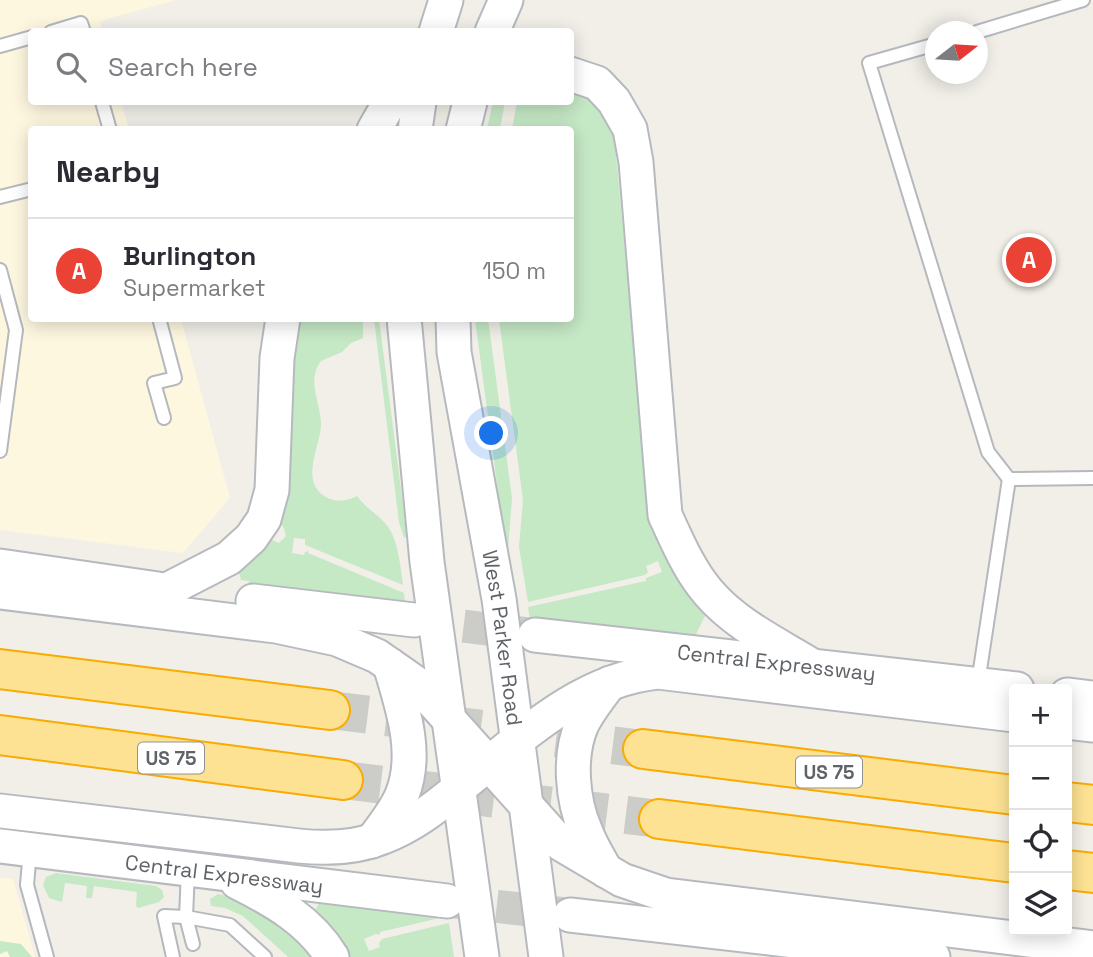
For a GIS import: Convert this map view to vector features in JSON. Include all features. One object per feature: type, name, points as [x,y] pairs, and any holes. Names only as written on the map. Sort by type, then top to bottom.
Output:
[{"type":"highway","points":[[0,669],[330,710]]},
{"type":"highway","name":"US 75","points":[[0,735],[343,780]]},
{"type":"highway","name":"US 75","points":[[643,749],[1009,794]]},
{"type":"highway","points":[[1072,803],[1093,805]]},
{"type":"highway","points":[[659,819],[1009,862]]},
{"type":"highway","points":[[1072,871],[1093,873]]},
{"type":"main road","points":[[494,28],[506,0]]},
{"type":"main road","points":[[506,0],[516,28]]},
{"type":"main road","points":[[574,75],[597,83],[614,101],[630,129],[636,162],[665,515],[707,592],[737,621],[811,665]]},
{"type":"main road","points":[[376,126],[388,105]]},
{"type":"main road","points":[[416,126],[419,105]]},
{"type":"main road","points":[[464,126],[469,105]]},
{"type":"main road","points":[[167,590],[229,558],[251,538],[264,519],[272,490],[277,358],[282,322]]},
{"type":"main road","points":[[404,322],[427,562],[482,957]]},
{"type":"main road","name":"West Parker Road","points":[[453,322],[454,352],[499,599],[546,957]]},
{"type":"main road","points":[[0,566],[167,590],[414,620]]},
{"type":"main road","points":[[0,592],[296,629],[337,639],[390,665],[417,684],[561,844],[608,873],[636,886],[666,895],[1093,948]]},
{"type":"main road","name":"Central Expressway","points":[[535,635],[1009,688]]},
{"type":"main road","points":[[372,841],[396,808],[407,780],[409,765],[404,719],[390,665]]},
{"type":"main road","points":[[0,811],[318,848],[350,846],[372,841],[412,824],[569,702],[610,683],[644,674],[667,672],[1009,714]]},
{"type":"main road","points":[[608,873],[584,830],[574,763],[582,723],[610,683]]},
{"type":"main road","points":[[1072,696],[1093,698]]},
{"type":"main road","points":[[1072,723],[1093,725]]},
{"type":"main road","name":"Central Expressway","points":[[15,848],[447,901]]},
{"type":"main road","points":[[202,871],[269,898],[301,920],[326,946],[332,957]]},
{"type":"main road","points":[[570,915],[933,957]]},
{"type":"main road","points":[[790,957],[844,945]]},
{"type":"lane","points":[[988,29],[1083,0]]},
{"type":"lane","points":[[64,28],[81,23],[83,28]]},
{"type":"lane","points":[[0,46],[28,38]]},
{"type":"lane","points":[[925,47],[869,63],[988,452],[1009,479],[978,684]]},
{"type":"lane","points":[[103,105],[109,126]]},
{"type":"lane","points":[[0,197],[28,190]]},
{"type":"lane","points":[[0,270],[16,330],[0,451]]},
{"type":"lane","points":[[160,322],[175,378],[155,383],[164,418]]},
{"type":"lane","points":[[1009,479],[1093,478]]},
{"type":"lane","points":[[15,848],[47,957]]},
{"type":"lane","points":[[193,944],[186,917],[202,871]]},
{"type":"lane","points":[[173,957],[164,916],[230,925],[265,957]]},
{"type":"shaded area","points":[[0,0],[176,0],[100,21],[101,28],[28,28],[28,105],[122,105],[128,126],[28,126],[28,322],[182,322],[230,498],[183,553],[0,530]]},
{"type":"shaded area","points":[[0,878],[13,879],[35,957],[0,957]]},
{"type":"green space","points":[[574,89],[599,110],[612,134],[615,143],[647,491],[654,527],[666,558],[682,586],[706,614],[693,640],[530,620],[528,607],[646,581],[646,578],[662,572],[658,561],[646,566],[648,572],[645,575],[528,602],[519,547],[523,500],[499,322],[574,322],[574,126],[513,126],[516,105],[574,105]]},
{"type":"green space","points":[[492,105],[504,105],[501,126],[488,126]]},
{"type":"green space","points":[[294,322],[363,322],[363,338],[351,343],[342,352],[321,361],[317,369],[314,384],[321,425],[312,474],[318,491],[326,497],[342,501],[357,496],[385,523],[397,547],[403,585],[305,545],[305,539],[294,538],[292,553],[304,555],[309,551],[308,553],[404,593],[405,604],[248,585],[249,581],[241,580],[237,565],[270,539],[279,543],[286,536],[283,526],[278,524]]},
{"type":"green space","points":[[374,322],[379,322],[407,536],[404,538],[399,522]]},
{"type":"green space","points":[[475,322],[488,322],[512,498],[506,551]]},
{"type":"green space","points":[[56,873],[156,886],[162,890],[164,897],[159,902],[138,908],[137,892],[94,886],[92,898],[86,898],[87,886],[65,883],[62,902],[49,898],[43,885],[46,877]]},
{"type":"green space","points":[[218,894],[267,910],[315,957],[288,957],[243,916],[225,908],[211,906],[210,899]]},
{"type":"green space","points":[[323,895],[448,916],[380,932],[380,935],[364,939],[369,951],[380,947],[382,939],[449,923],[454,957],[350,957],[338,939],[313,915]]},
{"type":"green space","points":[[0,941],[21,944],[32,957],[10,957],[7,951],[0,954]]},
{"type":"tunnel","points":[[414,620],[529,634]]},
{"type":"tunnel","points":[[330,710],[643,749]]},
{"type":"tunnel","points":[[343,780],[659,819]]},
{"type":"tunnel","points":[[447,901],[566,914]]},
{"type":"place","name":"Burlington","points":[[1029,260]]}]
